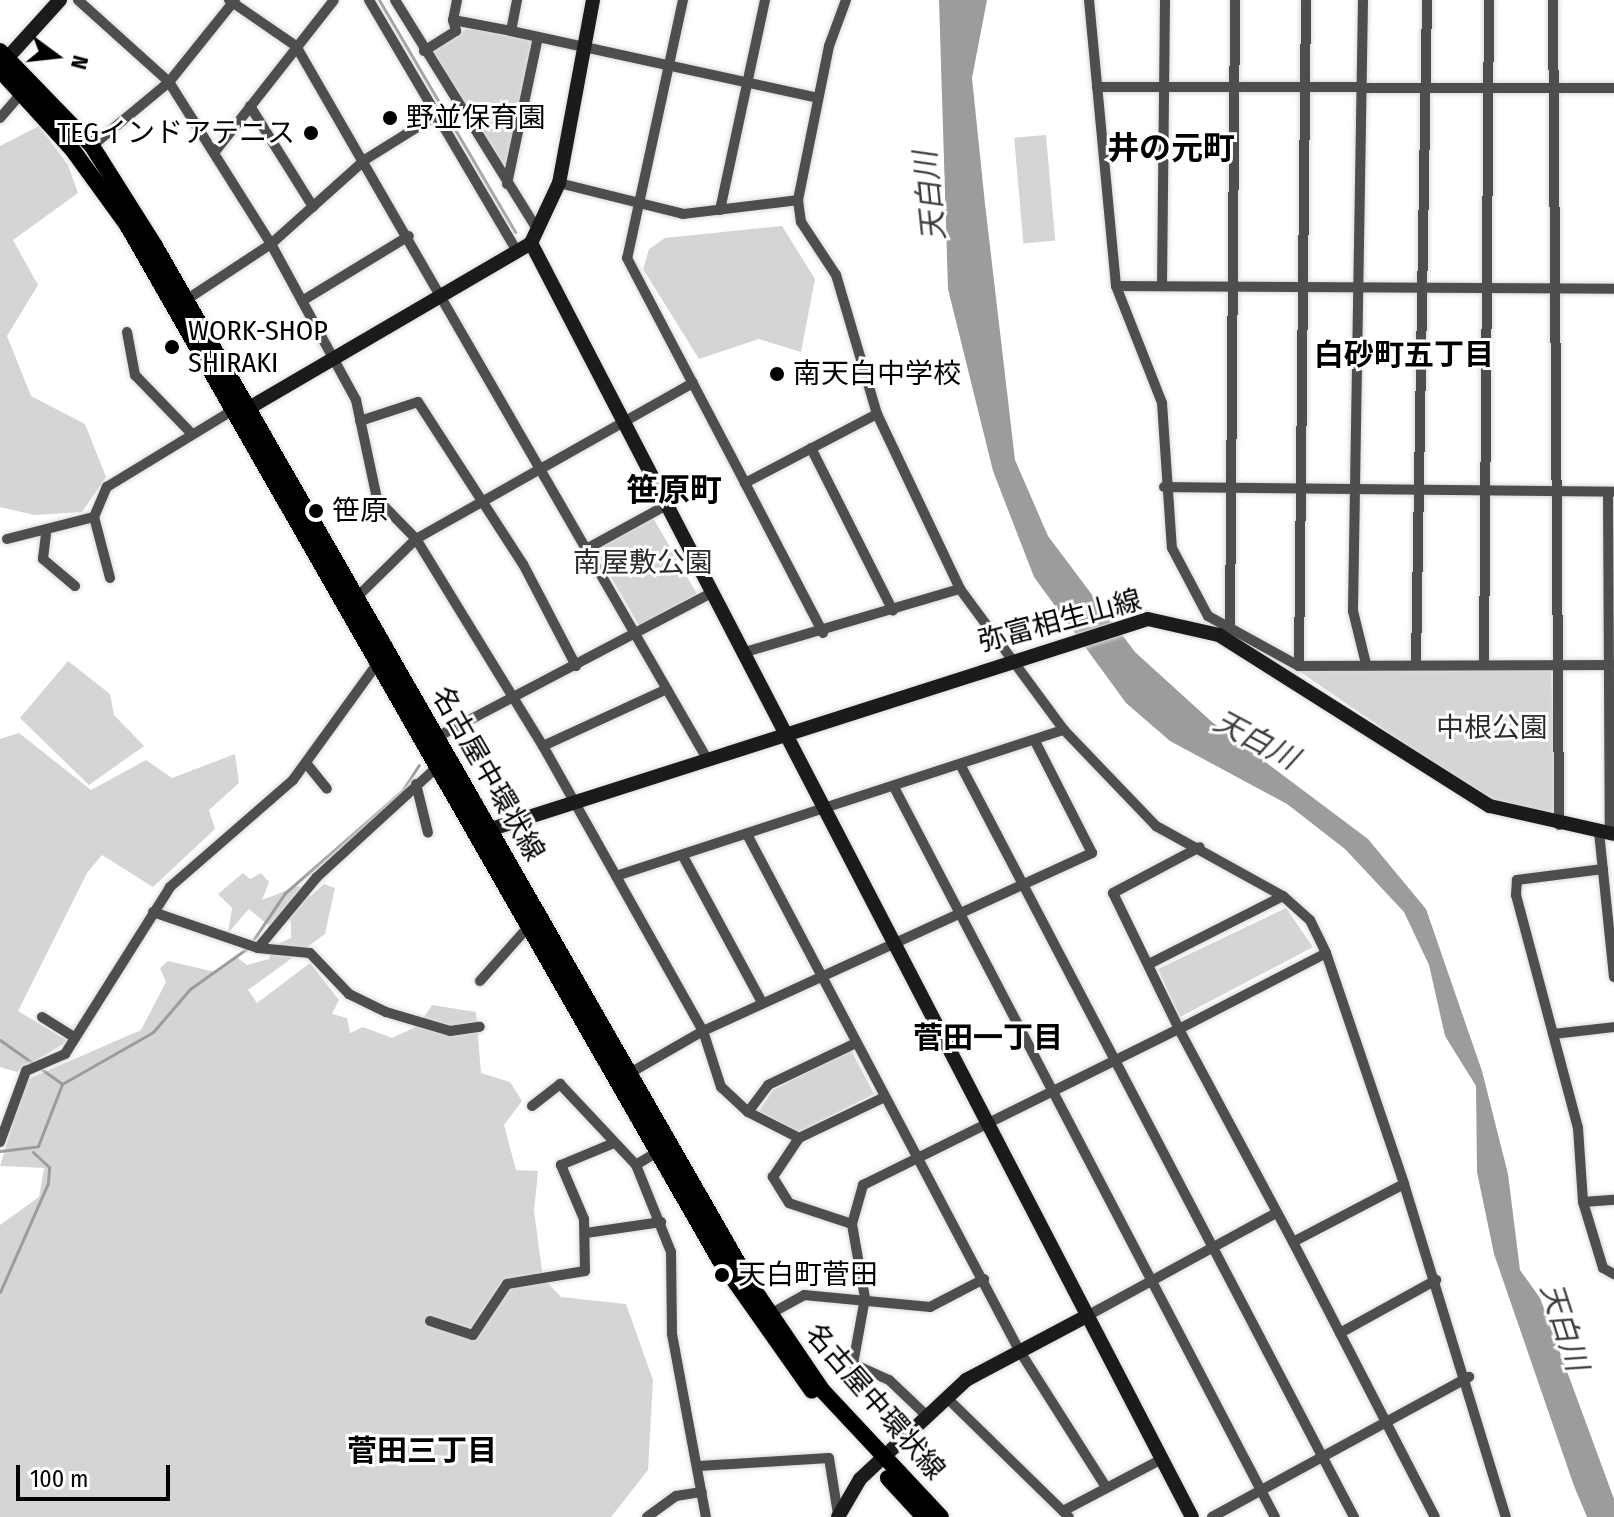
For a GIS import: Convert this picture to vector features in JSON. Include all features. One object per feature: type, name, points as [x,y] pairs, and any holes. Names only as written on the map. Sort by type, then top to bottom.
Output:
[{"type":"main road","name":"名古屋中環状線","points":[[2,61],[22,93],[127,225],[356,598],[437,737],[529,926],[782,1357],[880,1461],[941,1517]]},
{"type":"main road","name":"名古屋中環状線","points":[[2,61],[92,146],[186,300],[241,409],[438,766],[484,832],[630,1073],[770,1314],[822,1390],[924,1517]]},
{"type":"street","points":[[2,61],[60,0]]},
{"type":"street","points":[[78,0],[169,82],[271,244],[332,357],[360,421],[377,499],[416,539],[543,746],[703,1031],[721,1087],[748,1112],[799,1138]]},
{"type":"street","points":[[214,153],[334,0]]},
{"type":"street","points":[[369,0],[437,115],[524,247],[619,420],[708,595],[742,653],[889,943],[991,1123],[1192,1517]]},
{"type":"street","points":[[395,0],[537,229]]},
{"type":"street","points":[[424,51],[456,31],[453,20],[457,0]]},
{"type":"street","points":[[511,31],[517,0]]},
{"type":"street","points":[[7,539],[46,534],[94,517],[118,476],[524,247],[537,229],[559,183],[593,0]]},
{"type":"street","points":[[683,0],[627,258],[823,633]]},
{"type":"street","points":[[720,210],[765,0]]},
{"type":"street","points":[[846,0],[818,98],[798,200],[801,222],[836,275],[877,414],[960,589],[1064,730],[1156,826],[1200,847],[1283,896],[1310,920],[1326,953],[1469,1377],[1506,1517]]},
{"type":"street","points":[[1089,0],[1116,286],[1162,403],[1164,487],[1180,568],[1208,616],[1299,666],[1612,665]]},
{"type":"street","points":[[1162,286],[1165,0]]},
{"type":"street","points":[[1230,629],[1230,88],[1235,0]]},
{"type":"street","points":[[1299,666],[1306,0]]},
{"type":"street","points":[[1363,0],[1353,611],[1366,664]]},
{"type":"street","points":[[1416,664],[1427,0]]},
{"type":"street","points":[[1484,664],[1492,288],[1489,0]]},
{"type":"street","points":[[1553,0],[1557,491],[1554,666],[1559,825]]},
{"type":"street","points":[[92,146],[169,82],[232,1],[296,46],[366,159],[590,547],[706,757]]},
{"type":"street","points":[[453,20],[818,98]]},
{"type":"street","points":[[507,184],[538,37]]},
{"type":"street","points":[[1097,87],[1614,88]]},
{"type":"street","points":[[0,118],[22,93]]},
{"type":"street","points":[[250,106],[313,207]]},
{"type":"street","points":[[186,300],[271,244],[366,159],[437,115]]},
{"type":"street","points":[[559,183],[639,208],[720,210],[798,200]]},
{"type":"street","points":[[302,301],[409,236]]},
{"type":"street","points":[[1116,286],[1230,283],[1614,289]]},
{"type":"street","points":[[127,332],[135,375],[191,433]]},
{"type":"street","points":[[356,598],[416,539],[619,420],[693,383]]},
{"type":"street","points":[[360,421],[418,402],[481,501],[576,666]]},
{"type":"street","points":[[745,483],[877,414]]},
{"type":"street","points":[[811,448],[893,611]]},
{"type":"street","points":[[1164,487],[1611,492],[1613,627],[1608,833],[1603,869],[1614,977]]},
{"type":"street","points":[[590,547],[663,507]]},
{"type":"street","points":[[94,517],[110,578]]},
{"type":"street","points":[[46,534],[43,559],[75,586]]},
{"type":"street","points":[[742,653],[823,633],[960,589]]},
{"type":"street","points":[[437,737],[515,700],[708,595]]},
{"type":"street","name":"弥富相生山線","points":[[484,832],[1011,658],[1148,619],[1219,635],[1490,806],[1559,825],[1608,833]]},
{"type":"street","points":[[0,1142],[26,1071],[57,1060],[75,1038],[153,912],[184,872],[306,763],[379,661]]},
{"type":"street","points":[[543,746],[667,689]]},
{"type":"street","points":[[616,876],[749,838],[820,810],[895,789],[1064,730]]},
{"type":"street","points":[[630,1073],[703,1031],[762,1002],[1092,853],[1035,741]]},
{"type":"street","points":[[306,763],[327,789]]},
{"type":"street","points":[[258,948],[297,897],[438,766]]},
{"type":"street","points":[[961,766],[1119,1060],[1354,1517]]},
{"type":"street","points":[[416,784],[428,833]]},
{"type":"street","points":[[895,789],[1275,1517]]},
{"type":"street","points":[[749,838],[1019,1350],[1106,1487]]},
{"type":"street","points":[[1200,847],[1113,893],[1274,1214],[1293,1242],[1435,1517]]},
{"type":"street","points":[[684,858],[762,1002]]},
{"type":"street","points":[[1603,869],[1517,880],[1578,1128],[1583,1202],[1603,1268],[1614,1274]]},
{"type":"street","points":[[1149,964],[1283,896]]},
{"type":"street","points":[[153,912],[258,948],[310,953],[349,994],[386,1012],[450,1031],[480,1027]]},
{"type":"street","points":[[480,981],[529,926]]},
{"type":"street","points":[[927,1416],[889,1380],[853,1364],[865,1298],[852,1224],[863,1185],[917,1155],[991,1123],[1119,1060],[1326,953]]},
{"type":"street","points":[[42,1017],[75,1038]]},
{"type":"street","points":[[1553,1034],[1614,1027]]},
{"type":"street","points":[[748,1112],[768,1085],[856,1043]]},
{"type":"street","points":[[532,1106],[560,1084],[636,1165],[661,1222],[671,1252],[672,1334],[699,1466],[706,1517]]},
{"type":"street","points":[[852,1224],[789,1203],[773,1187],[799,1138],[885,1097]]},
{"type":"street","points":[[430,1321],[473,1335],[507,1284],[585,1271],[586,1233],[561,1165],[614,1143]]},
{"type":"street","points":[[636,1165],[659,1151]]},
{"type":"street","points":[[1293,1242],[1404,1184]]},
{"type":"street","points":[[1583,1202],[1614,1200]]},
{"type":"street","points":[[838,1516],[880,1461],[947,1398],[1019,1350],[1274,1214]]},
{"type":"street","points":[[586,1233],[661,1222]]},
{"type":"street","points":[[770,1314],[804,1295],[865,1298],[930,1307],[984,1279]]},
{"type":"street","points":[[1340,1333],[1436,1280]]},
{"type":"street","points":[[1212,1517],[1388,1426],[1469,1377]]},
{"type":"street","points":[[947,1398],[1066,1514],[1106,1487],[1162,1459]]},
{"type":"street","points":[[699,1466],[829,1458],[838,1516]]},
{"type":"street","points":[[647,1517],[661,1514],[676,1496],[702,1492]]},
{"type":"green space","points":[[468,28],[533,41],[505,172],[430,53]]},
{"type":"green space","points":[[39,126],[68,165],[78,193],[13,240],[38,285],[7,336],[31,396],[85,424],[106,477],[82,512],[34,515],[0,507],[0,146]]},
{"type":"green space","points":[[1046,135],[1055,241],[1023,243],[1014,138]]},
{"type":"green space","points":[[782,226],[815,279],[801,352],[759,339],[699,359],[643,269],[649,249],[665,238]]},
{"type":"green space","name":"南屋敷公園","points":[[652,516],[697,594],[640,627],[595,549]]},
{"type":"green space","points":[[68,661],[110,694],[114,715],[144,746],[89,785],[20,718]]},
{"type":"green space","name":"中根公園","points":[[1551,668],[1556,820],[1493,804],[1296,669]]},
{"type":"green space","points":[[19,733],[91,790],[146,760],[172,778],[235,754],[239,783],[209,810],[215,829],[153,887],[102,855],[87,873],[18,1011],[68,1041],[17,1072],[0,1067],[0,739]]},
{"type":"green space","points":[[243,873],[250,879],[261,873],[269,882],[262,900],[298,886],[311,896],[324,884],[335,888],[325,934],[248,990],[257,1003],[310,963],[339,1000],[332,1014],[347,1018],[350,1033],[363,1027],[392,1038],[418,1026],[432,1005],[476,1012],[481,1073],[510,1082],[522,1101],[504,1125],[516,1170],[538,1171],[534,1211],[543,1278],[561,1297],[626,1304],[653,1380],[648,1470],[611,1517],[0,1517],[0,1225],[39,1197],[44,1168],[0,1166],[26,1080],[141,1030],[166,982],[160,968],[168,961],[215,972],[235,956],[247,965],[269,959],[274,946],[291,938],[291,920],[268,925],[249,909],[228,933],[232,908],[218,894]]},
{"type":"green space","points":[[1286,908],[1313,947],[1180,1017],[1158,969]]},
{"type":"green space","points":[[851,1050],[874,1094],[798,1132],[759,1111],[773,1090]]},
{"type":"shaded area","name":"天白川","points":[[939,0],[987,0],[972,78],[985,204],[1015,460],[1048,536],[1135,652],[1212,722],[1368,839],[1426,909],[1482,1071],[1508,1174],[1520,1270],[1540,1298],[1614,1499],[1614,1517],[1587,1517],[1574,1486],[1494,1254],[1477,1172],[1476,1086],[1445,1036],[1429,965],[1404,912],[1345,849],[1287,804],[1170,741],[1126,703],[1034,577],[993,471],[948,289]]},
{"type":"waterway","points":[[379,0],[515,232]]},
{"type":"waterway","points":[[254,939],[285,893],[402,791],[419,765]]},
{"type":"waterway","points":[[0,1151],[38,1146],[62,1084],[153,1032],[190,989],[246,949]]},
{"type":"waterway","points":[[0,1040],[61,1083]]},
{"type":"waterway","points":[[0,1292],[48,1183],[49,1167],[33,1152]]},
{"type":"place","name":"野並保育園","points":[[390,118]]},
{"type":"place","name":"TEGインドアテニス","points":[[311,133]]},
{"type":"place","name":"WORK-SHOP SHIRAKI","points":[[172,347]]},
{"type":"place","name":"南天白中学校","points":[[777,374]]},
{"type":"place","name":"笹原","points":[[316,511]]},
{"type":"place","name":"天白町菅田","points":[[722,1275]]},
{"type":"district","name":"井の元町","points":[[1171,148]]},
{"type":"district","name":"白砂町五丁目","points":[[1404,355]]},
{"type":"district","name":"笹原町","points":[[674,490]]},
{"type":"district","name":"菅田一丁目","points":[[988,1038]]},
{"type":"district","name":"菅田三丁目","points":[[422,1451]]}]
